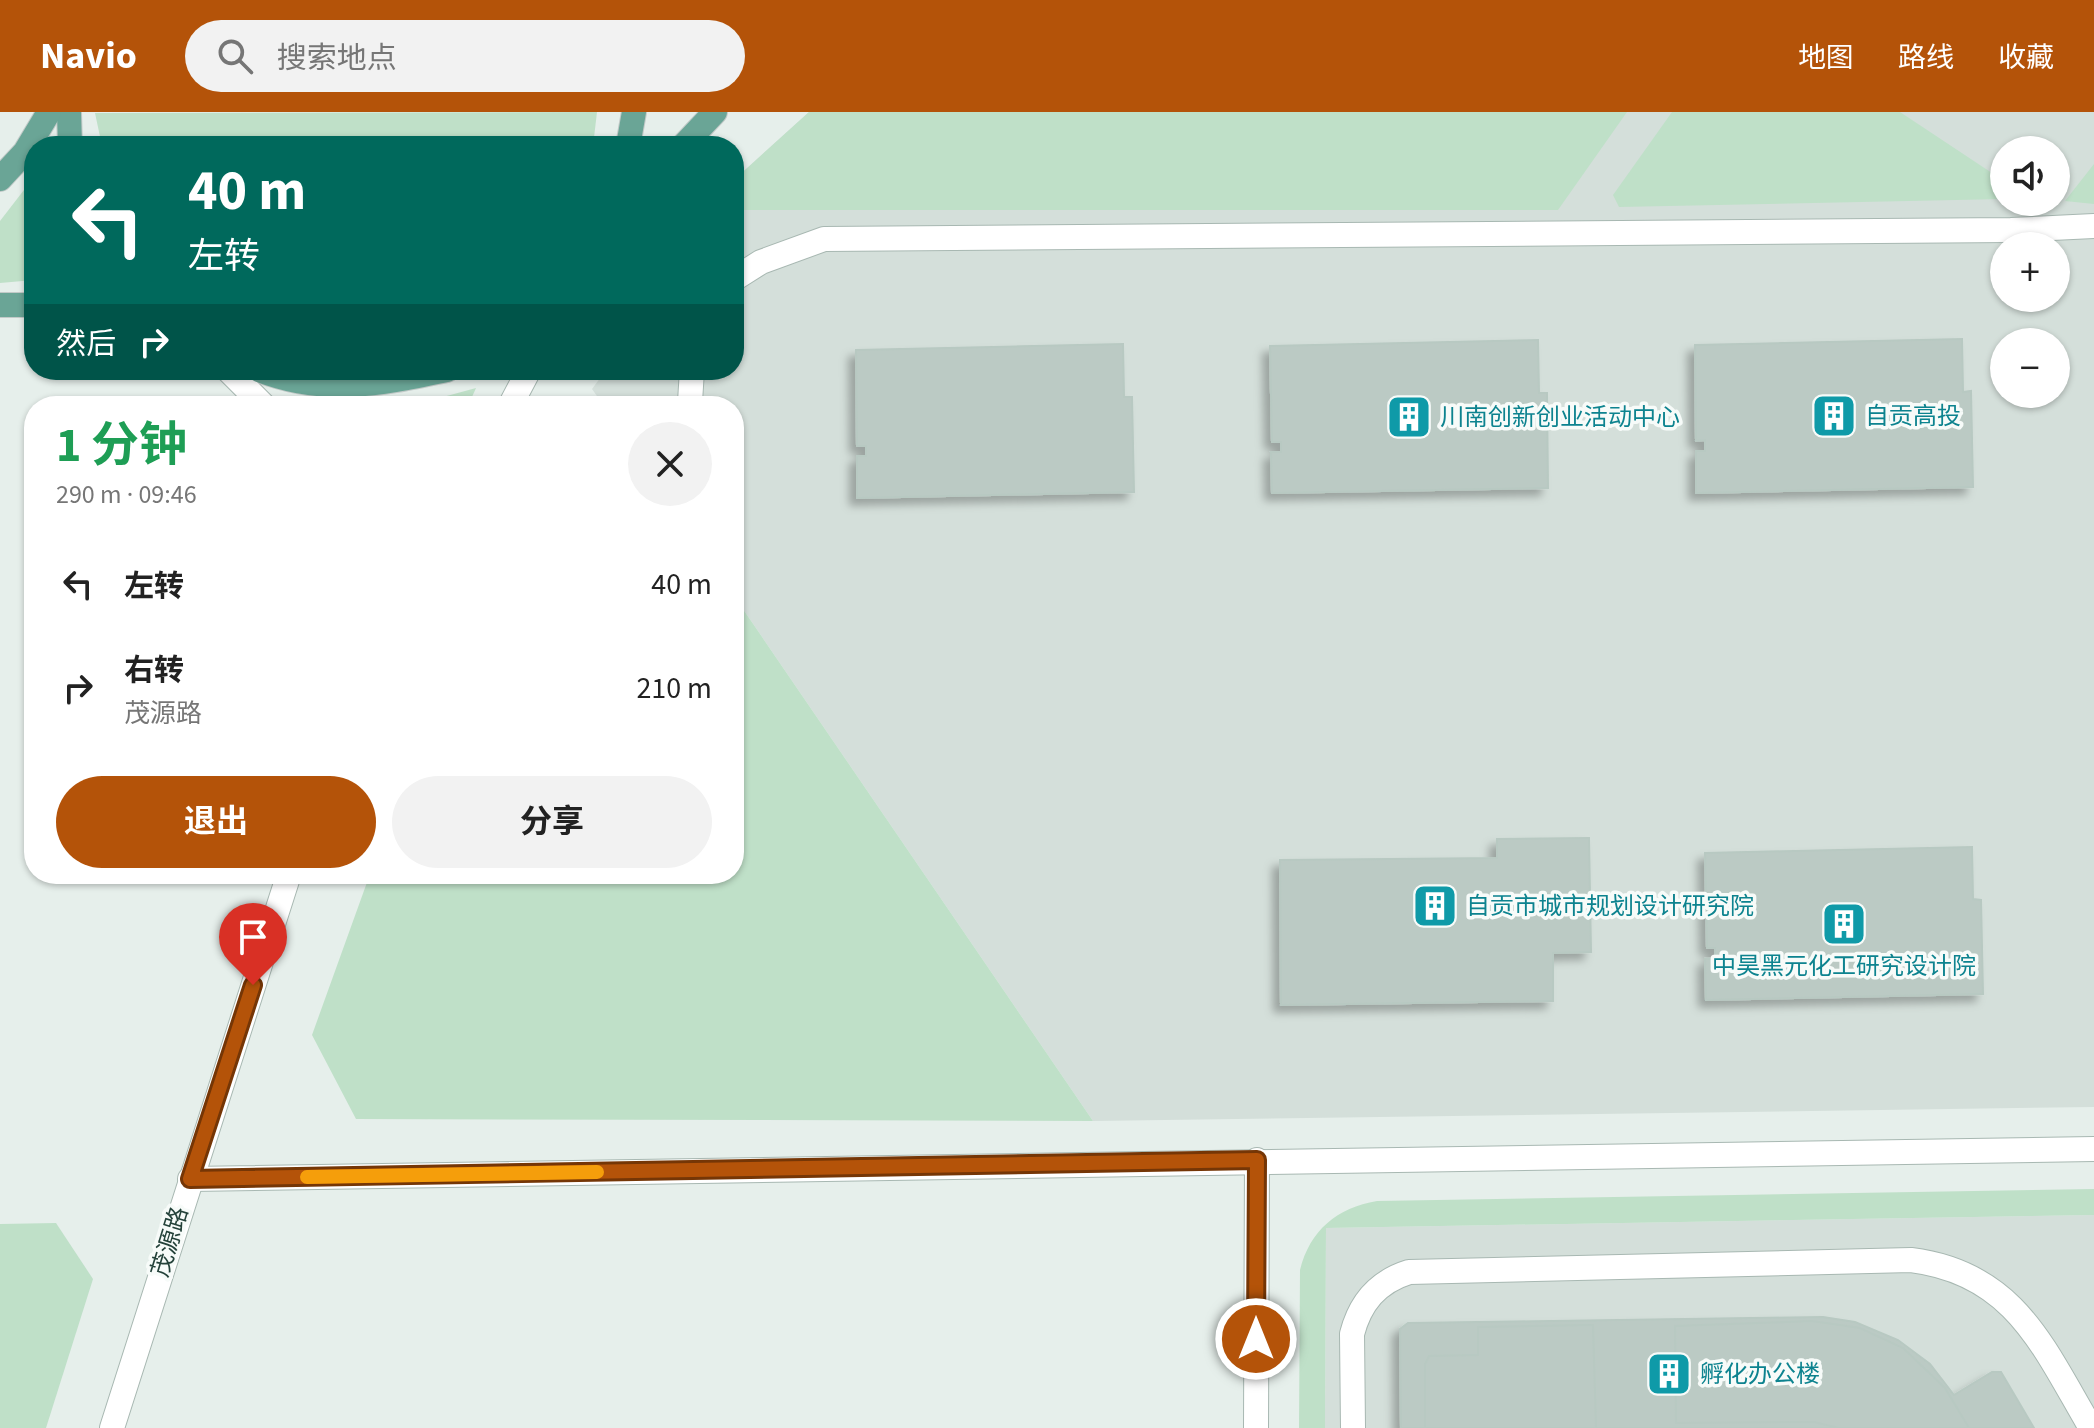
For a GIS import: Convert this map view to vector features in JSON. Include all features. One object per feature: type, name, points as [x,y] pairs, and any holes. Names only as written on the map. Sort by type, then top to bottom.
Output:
[{"type":"main road","points":[[35,136],[49,112]]},
{"type":"main road","points":[[69,112],[70,136]]},
{"type":"main road","points":[[630,136],[634,112]]},
{"type":"main road","points":[[692,136],[715,112]]},
{"type":"main road","points":[[0,179],[24,153]]},
{"type":"main road","points":[[0,305],[24,305]]},
{"type":"main road","points":[[285,380],[367,387],[400,380]]},
{"type":"street","points":[[744,273],[761,262],[824,239],[1980,231],[2094,226]]},
{"type":"street","points":[[238,380],[254,396]]},
{"type":"street","name":"茂源路","points":[[112,1428],[286,884]]},
{"type":"street","points":[[190,1179],[2094,1149]]},
{"type":"street","points":[[1256,1428],[1257,1160]]},
{"type":"street","points":[[1353,1428],[1352,1334],[1360,1309],[1378,1287],[1409,1272],[1911,1260],[1965,1272],[2009,1301],[2033,1331],[2091,1428]]},
{"type":"shaded area","points":[[809,112],[2094,112],[2094,1107],[1093,1121],[744,611],[744,396],[597,396],[592,389],[599,380],[744,380],[744,171]]},
{"type":"shaded area","points":[[2094,1215],[2094,1428],[1325,1428],[1326,1228]]},
{"type":"green space","points":[[597,112],[594,136],[100,136],[95,113]]},
{"type":"green space","points":[[809,112],[1627,112],[1558,210],[744,210],[744,171]]},
{"type":"green space","points":[[1672,112],[1900,112],[1990,172],[1990,199],[1619,207],[1613,195]]},
{"type":"green space","points":[[2094,164],[2094,204],[2070,202],[2070,195]]},
{"type":"green space","points":[[24,190],[24,281],[0,283],[0,221]]},
{"type":"green space","points":[[476,388],[472,396],[447,396]]},
{"type":"green space","points":[[744,611],[1093,1121],[356,1119],[312,1035],[366,884],[744,884]]},
{"type":"green space","points":[[2094,1189],[2094,1215],[1326,1228],[1325,1428],[1299,1428],[1300,1270],[1318,1232],[1338,1215],[1363,1204],[1377,1201]]},
{"type":"green space","points":[[56,1223],[93,1279],[46,1428],[0,1428],[0,1224]]},
{"type":"building","name":"自贡高投","points":[[1962,339],[1963,392],[1971,391],[1973,487],[1696,493],[1696,451],[1705,451],[1705,440],[1696,441],[1695,345]]},
{"type":"building","name":"川南创新创业活动中心","points":[[1538,340],[1539,393],[1547,393],[1548,488],[1272,493],[1271,452],[1281,452],[1281,442],[1272,442],[1270,346]]},
{"type":"building","points":[[1123,344],[1124,397],[1132,397],[1134,492],[857,498],[857,456],[866,456],[866,446],[857,446],[856,350]]},
{"type":"building","name":"自贡市城市规划设计研究院","points":[[1589,838],[1591,952],[1553,953],[1553,1001],[1281,1005],[1280,860],[1497,858],[1497,839]]},
{"type":"building","name":"中昊黑元化工研究设计院","points":[[1972,847],[1973,899],[1981,900],[1983,994],[1706,1000],[1705,959],[1715,958],[1715,948],[1707,948],[1705,853]]},
{"type":"building","name":"孵化办公楼","points":[[1823,1317],[1855,1322],[1898,1340],[1930,1364],[1954,1395],[1992,1372],[2001,1372],[2034,1428],[1401,1428],[1400,1329],[1408,1323]]},
{"type":"building","points":[[1812,1321],[1860,1328],[1903,1348],[1945,1388],[1969,1428],[1839,1428],[1814,1422],[1676,1423],[1675,1326]]},
{"type":"building","points":[[1593,1325],[1596,1428],[1425,1428],[1425,1364],[1429,1356],[1478,1355],[1478,1327]]},
{"type":"slow traffic","points":[[307,1177],[597,1172]]},
{"type":"place","name":"自贡高投","points":[[1834,416]]},
{"type":"place","name":"川南创新创业活动中心","points":[[1409,417]]},
{"type":"place","name":"自贡市城市规划设计研究院","points":[[1435,906]]},
{"type":"place","name":"中昊黑元化工研究设计院","points":[[1844,924]]},
{"type":"place","name":"孵化办公楼","points":[[1669,1374]]},
{"type":"route","points":[[253,985],[190,1179],[1257,1160],[1256,1339]]}]
